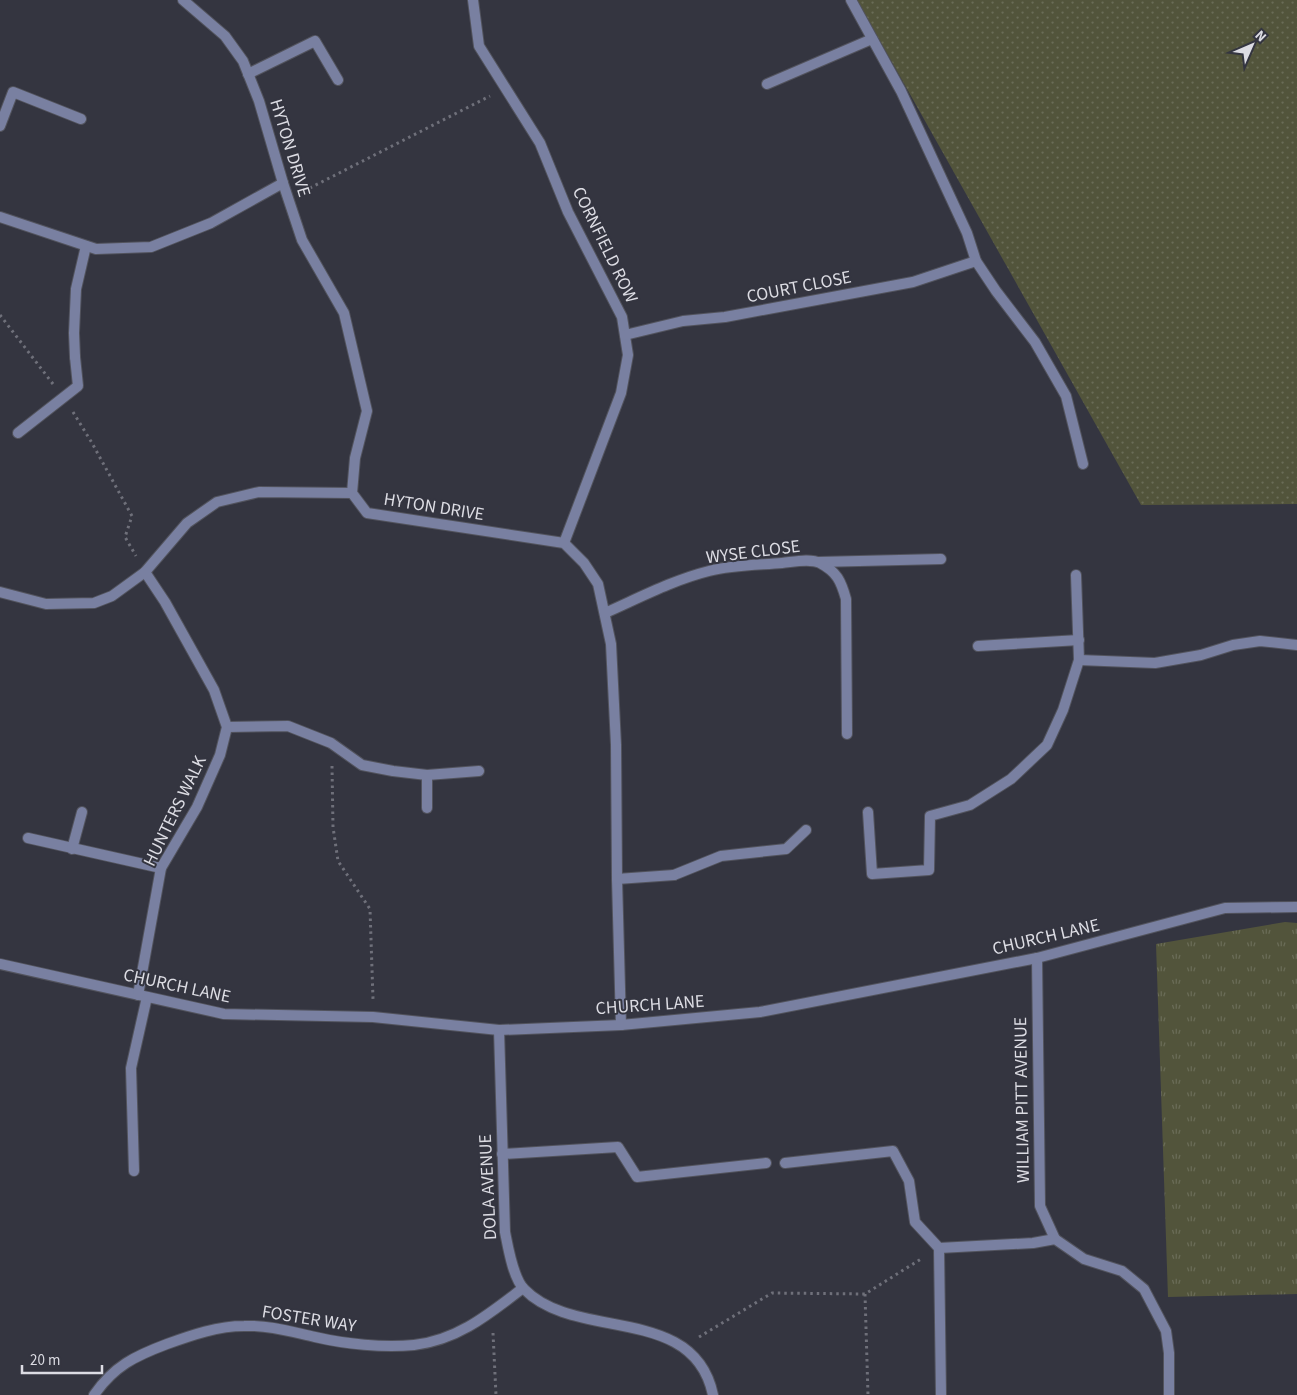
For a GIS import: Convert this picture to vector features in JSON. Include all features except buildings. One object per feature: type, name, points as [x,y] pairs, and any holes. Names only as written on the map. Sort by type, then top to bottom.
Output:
[{"type":"street","name":"HYTON DRIVE","points":[[183,0],[225,36],[243,61],[259,101],[302,240],[344,314],[367,411],[355,458],[352,493],[367,513],[564,544]]},
{"type":"street","name":"CORNFIELD ROW","points":[[473,0],[479,46],[540,143],[568,212],[622,317],[628,356],[622,393],[564,544]]},
{"type":"street","points":[[851,0],[901,91],[967,233],[976,261],[1035,342],[1066,396],[1082,464]]},
{"type":"street","points":[[767,84],[872,39]]},
{"type":"street","points":[[248,74],[315,41],[338,80]]},
{"type":"street","points":[[0,126],[13,92],[81,119]]},
{"type":"street","points":[[0,217],[96,249],[151,247],[210,223],[283,183]]},
{"type":"street","points":[[18,433],[78,386],[74,333],[76,289],[86,246]]},
{"type":"street","name":"COURT CLOSE","points":[[625,335],[684,320],[725,317],[913,282],[976,261]]},
{"type":"street","points":[[0,592],[46,604],[94,603],[112,596],[145,572],[187,522],[217,502],[259,492],[352,493]]},
{"type":"street","points":[[564,544],[584,563],[598,584],[611,644],[616,744],[621,1025]]},
{"type":"street","points":[[818,562],[941,559]]},
{"type":"street","name":"WYSE CLOSE","points":[[605,613],[660,588],[709,571],[739,566],[818,562],[841,581],[846,599],[847,734]]},
{"type":"street","points":[[145,572],[165,602],[214,690],[227,727],[288,726],[331,743],[362,765],[393,771],[427,775],[479,771]]},
{"type":"street","points":[[868,812],[872,874],[929,870],[930,816],[970,805],[1011,779],[1048,745],[1063,710],[1079,660],[1076,575]]},
{"type":"street","points":[[978,646],[1078,640]]},
{"type":"street","points":[[1079,660],[1155,663],[1201,654],[1233,645],[1260,641],[1297,646]]},
{"type":"street","name":"HUNTERS WALK","points":[[134,1171],[131,1068],[161,868],[196,807],[220,755],[227,727]]},
{"type":"street","points":[[427,775],[427,808]]},
{"type":"street","points":[[72,849],[82,812]]},
{"type":"street","points":[[617,879],[674,876],[721,856],[786,849],[806,830]]},
{"type":"street","points":[[28,838],[161,868]]},
{"type":"street","name":"CHURCH LANE","points":[[0,964],[224,1014],[373,1017],[498,1030],[621,1025],[760,1012],[1037,958],[1225,908],[1297,907]]},
{"type":"street","name":"WILLIAM PITT AVENUE","points":[[1037,958],[1040,1206],[1055,1239]]},
{"type":"street","name":"DOLA AVENUE","points":[[498,1030],[505,1232],[511,1261],[523,1288],[546,1305],[582,1317],[628,1326],[662,1336],[684,1347],[702,1366],[713,1395]]},
{"type":"street","points":[[502,1154],[618,1147],[637,1177],[766,1163]]},
{"type":"street","points":[[786,1162],[893,1151],[909,1181],[915,1222],[939,1248],[941,1395]]},
{"type":"street","points":[[939,1248],[1033,1243],[1055,1239],[1084,1259],[1122,1271],[1144,1289],[1166,1330],[1169,1353],[1169,1395]]},
{"type":"street","name":"FOSTER WAY","points":[[94,1395],[106,1378],[142,1354],[203,1332],[244,1326],[276,1328],[316,1338],[359,1345],[414,1345],[450,1337],[486,1316],[523,1288]]},
{"type":"path","points":[[288,199],[506,88]]},
{"type":"path","points":[[0,316],[64,398],[92,443],[132,516],[125,537],[145,572]]},
{"type":"path","points":[[331,743],[333,827],[338,861],[370,909],[373,1017]]},
{"type":"path","points":[[684,1347],[772,1293],[865,1294],[939,1248]]},
{"type":"path","points":[[865,1294],[868,1395]]},
{"type":"path","points":[[486,1316],[493,1335],[496,1395]]},
{"type":"green space","points":[[857,0],[1297,0],[1297,504],[1141,505]]},
{"type":"green space","points":[[1285,922],[1297,923],[1297,1294],[1168,1297],[1156,944]]}]
